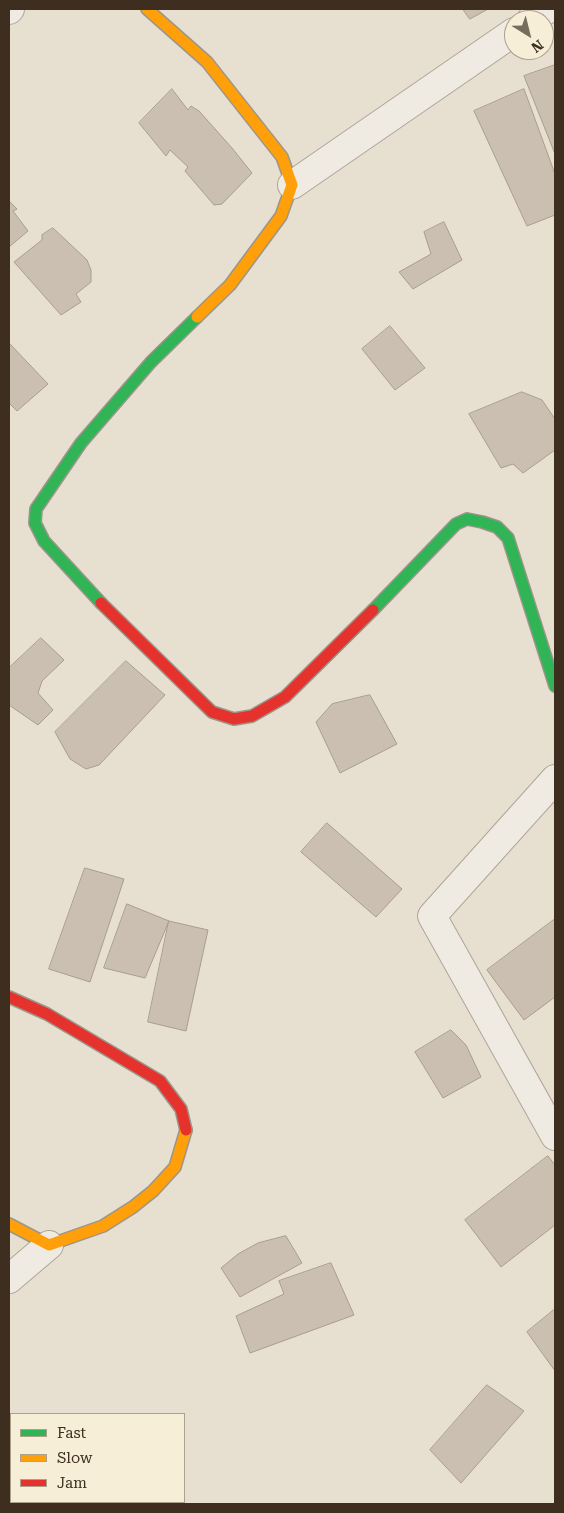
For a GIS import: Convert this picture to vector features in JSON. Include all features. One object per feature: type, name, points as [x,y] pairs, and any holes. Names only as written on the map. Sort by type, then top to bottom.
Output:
[{"type":"street","points":[[147,9],[207,62],[282,157],[292,185]]},
{"type":"street","points":[[504,39],[292,185],[281,216],[230,285],[151,362],[81,444],[36,509],[34,523],[44,541],[111,614],[212,712],[234,719],[252,716],[284,697],[397,587],[456,524],[467,519],[482,522],[497,527],[508,538],[555,686]]},
{"type":"street","points":[[555,779],[432,916],[555,1136]]},
{"type":"street","points":[[9,997],[47,1014],[160,1081],[181,1109],[186,1129],[175,1167],[153,1191],[133,1208],[103,1226],[49,1245],[9,1279]]},
{"type":"street","points":[[9,1224],[49,1245]]},
{"type":"building","points":[[463,9],[488,9],[470,19]]},
{"type":"building","points":[[555,65],[555,154],[524,76]]},
{"type":"building","points":[[172,89],[188,110],[191,106],[199,111],[252,173],[222,204],[214,205],[185,171],[188,167],[170,150],[166,156],[139,123]]},
{"type":"building","points":[[524,89],[555,174],[555,215],[527,226],[474,111]]},
{"type":"building","points":[[9,201],[17,209],[13,211],[28,231],[9,247]]},
{"type":"building","points":[[444,222],[462,260],[413,289],[399,272],[431,254],[424,232]]},
{"type":"building","points":[[53,228],[87,260],[91,270],[91,282],[76,294],[81,302],[61,315],[14,262],[42,240],[42,235]]},
{"type":"building","points":[[390,326],[425,368],[395,390],[362,349]]},
{"type":"building","points":[[9,343],[48,384],[17,411],[9,403]]},
{"type":"building","points":[[522,392],[542,400],[555,419],[555,450],[523,473],[513,464],[501,468],[469,414]]},
{"type":"building","points":[[41,638],[64,660],[42,681],[38,693],[53,710],[38,725],[9,705],[9,668]]},
{"type":"building","points":[[126,661],[165,695],[99,765],[86,769],[70,759],[55,732]]},
{"type":"building","points":[[370,695],[397,744],[340,773],[316,722],[332,704]]},
{"type":"building","points":[[327,823],[402,889],[376,917],[301,852]]},
{"type":"building","points":[[85,868],[124,879],[90,982],[49,969]]},
{"type":"building","points":[[127,904],[169,921],[145,978],[104,968]]},
{"type":"building","points":[[555,919],[555,997],[524,1020],[487,970]]},
{"type":"building","points":[[169,921],[208,930],[186,1031],[148,1022]]},
{"type":"building","points":[[451,1030],[466,1045],[481,1077],[443,1098],[415,1052]]},
{"type":"building","points":[[548,1156],[555,1165],[555,1225],[501,1267],[465,1220]]},
{"type":"building","points":[[286,1236],[302,1263],[240,1297],[221,1268],[238,1254],[258,1243]]},
{"type":"building","points":[[331,1263],[354,1315],[250,1353],[236,1316],[284,1294],[279,1281]]},
{"type":"building","points":[[555,1309],[555,1371],[527,1332]]},
{"type":"building","points":[[487,1385],[524,1411],[461,1483],[430,1450]]},
{"type":"traffic: fast","points":[[101,603],[44,541],[35,523],[36,509],[81,443],[151,362],[197,317]]},
{"type":"traffic: fast","points":[[373,610],[456,524],[467,519],[497,527],[508,538],[555,686]]},
{"type":"traffic: slow","points":[[147,9],[207,62],[282,157],[292,185],[281,216],[230,285],[197,317]]},
{"type":"traffic: slow","points":[[9,1224],[49,1245],[103,1226],[133,1207],[153,1191],[175,1167],[186,1130]]},
{"type":"traffic: jam","points":[[101,603],[212,712],[234,719],[252,716],[285,697],[373,610]]},
{"type":"traffic: jam","points":[[9,997],[47,1014],[160,1081],[181,1109],[186,1130]]}]
